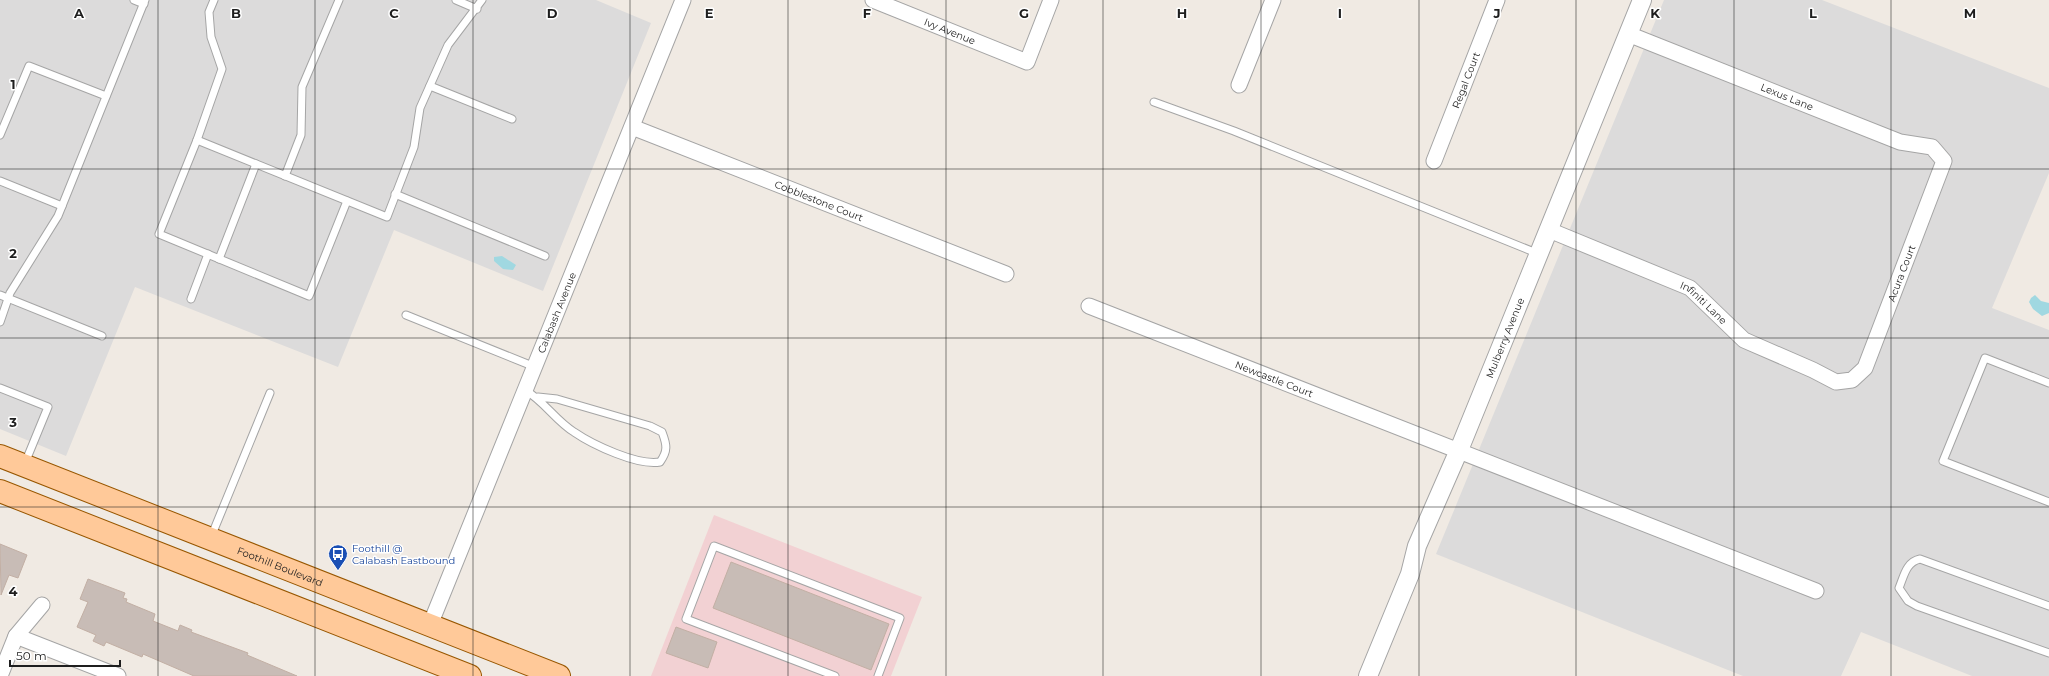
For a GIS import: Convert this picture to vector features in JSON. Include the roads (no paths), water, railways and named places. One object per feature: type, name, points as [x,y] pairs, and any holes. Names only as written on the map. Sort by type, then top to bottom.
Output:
[{"type":"main road","name":"Foothill Boulevard","points":[[0,456],[559,676]]},
{"type":"main road","points":[[0,491],[470,676]]},
{"type":"street","name":"Calabash Avenue","points":[[430,625],[683,0]]},
{"type":"street","name":"Ivy Avenue","points":[[873,0],[1027,62],[1051,0]]},
{"type":"street","points":[[1239,85],[1273,0]]},
{"type":"street","name":"Regal Court","points":[[1434,161],[1497,0]]},
{"type":"street","name":"Mulberry Avenue","points":[[1368,676],[1410,574],[1417,546],[1459,450],[1642,0]]},
{"type":"street","name":"Lexus Lane","points":[[1628,34],[1900,142],[1932,147],[1944,161]]},
{"type":"street","name":"Cobblestone Court","points":[[632,127],[1006,274]]},
{"type":"street","name":"Acura Court","points":[[1852,380],[1865,368],[1944,161]]},
{"type":"street","name":"Infiniti Lane","points":[[1549,230],[1690,288],[1744,340],[1813,370],[1836,382],[1852,380]]},
{"type":"street","name":"Newcastle Court","points":[[1089,306],[1816,591]]},
{"type":"street","points":[[0,676],[16,636],[42,605]]},
{"type":"street","points":[[16,636],[118,676]]},
{"type":"lane","points":[[0,322],[8,299],[58,216],[144,2],[134,0]]},
{"type":"lane","points":[[214,0],[209,12],[211,37],[222,69],[197,140],[160,234],[309,296],[347,201]]},
{"type":"lane","points":[[286,176],[301,135],[302,87],[339,0]]},
{"type":"lane","points":[[456,0],[477,9]]},
{"type":"lane","points":[[197,140],[387,217],[414,147],[420,108],[448,45],[477,9],[482,0]]},
{"type":"lane","points":[[0,135],[29,66],[106,96]]},
{"type":"lane","points":[[430,86],[512,119]]},
{"type":"lane","points":[[1154,102],[1234,131],[1539,254]]},
{"type":"lane","points":[[219,259],[256,164]]},
{"type":"lane","points":[[0,181],[62,206]]},
{"type":"lane","points":[[395,194],[545,256]]},
{"type":"lane","points":[[191,299],[208,254]]},
{"type":"lane","points":[[0,295],[102,336]]},
{"type":"lane","points":[[406,315],[535,367]]},
{"type":"lane","points":[[2049,384],[1985,358],[1943,461],[2049,502]]},
{"type":"lane","points":[[0,388],[48,407],[24,466]]},
{"type":"lane","points":[[525,390],[538,397],[573,432],[621,456],[650,464],[660,462],[666,453],[667,444],[662,432],[650,426],[557,399],[538,397]]},
{"type":"lane","points":[[210,539],[270,393]]},
{"type":"lane","points":[[835,676],[686,619],[714,546],[900,618],[878,676]]},
{"type":"lane","points":[[2049,606],[1920,559],[1913,561],[1908,566],[1899,588],[1908,601],[1917,606],[2049,653]]},
{"type":"water","points":[[502,256],[516,265],[513,270],[503,269],[494,261],[494,257]]},
{"type":"water","points":[[2035,295],[2041,301],[2049,303],[2049,313],[2042,316],[2033,309],[2029,302]]},
{"type":"place","name":"Foothill @ Calabash Eastbound","points":[[338,571]]}]
